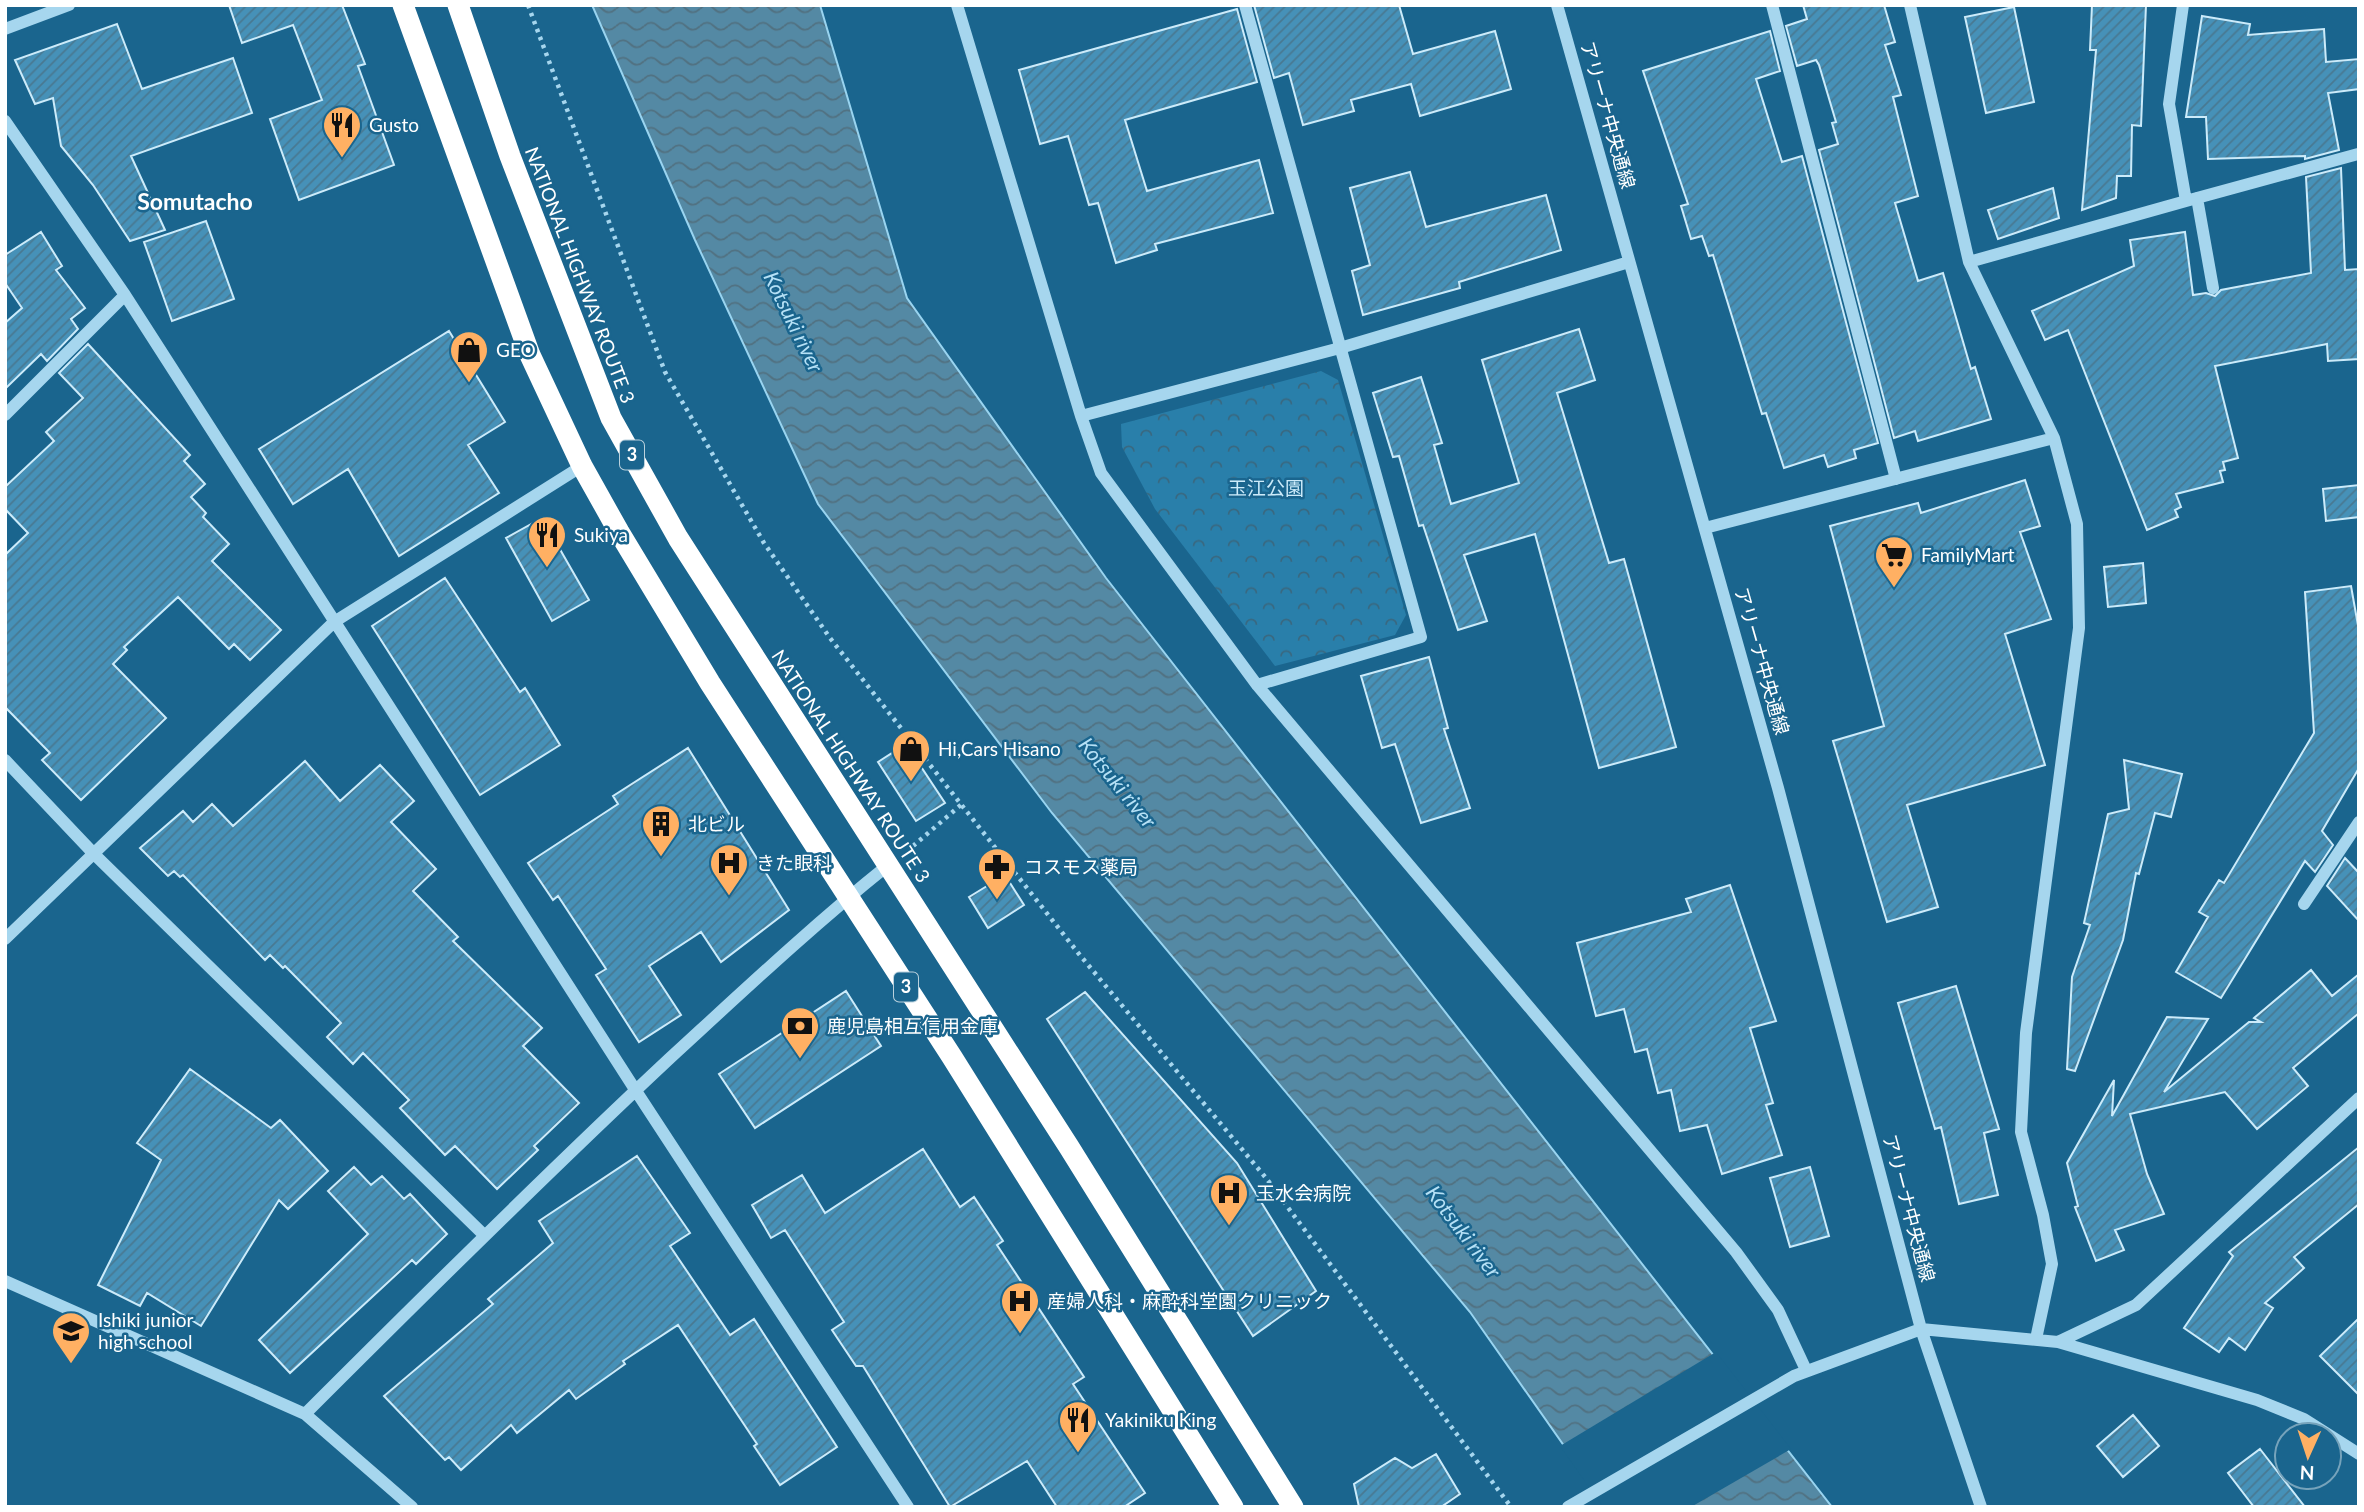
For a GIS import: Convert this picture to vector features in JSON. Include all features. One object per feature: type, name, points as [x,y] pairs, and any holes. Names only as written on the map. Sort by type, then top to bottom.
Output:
[{"type":"highway","name":"3","points":[[403,5],[530,355],[582,466],[710,683],[1233,1507]]},
{"type":"highway","name":"NATIONAL HIGHWAY ROUTE 3","points":[[458,5],[510,156],[611,418],[678,538],[1069,1147],[1293,1507]]},
{"type":"street","points":[[5,29],[69,5]]},
{"type":"street","points":[[957,5],[1081,416],[1101,473],[1257,685],[1736,1252],[1778,1310],[1800,1373]]},
{"type":"street","points":[[1245,5],[1421,638],[1257,685]]},
{"type":"street","name":"アリーナ中央通線","points":[[1557,5],[1782,801],[1921,1329],[1981,1507]]},
{"type":"street","points":[[1772,5],[1896,479]]},
{"type":"street","points":[[1910,5],[1969,262],[2054,438],[2077,524],[2079,628],[2026,1033],[2021,1132],[2043,1214],[2052,1264],[2036,1339]]},
{"type":"street","points":[[2183,5],[2169,104],[2213,288]]},
{"type":"street","points":[[5,121],[125,295],[636,1091],[908,1507]]},
{"type":"street","points":[[1969,262],[2358,154]]},
{"type":"street","points":[[1081,416],[1340,348],[1629,261]]},
{"type":"street","points":[[5,415],[125,295]]},
{"type":"street","points":[[1705,528],[2054,438]]},
{"type":"street","points":[[5,939],[334,622],[582,466]]},
{"type":"street","points":[[5,760],[95,855],[484,1235]]},
{"type":"street","points":[[2304,904],[2359,821]]},
{"type":"street","points":[[305,1414],[484,1235],[636,1091],[800,937],[887,866]]},
{"type":"street","points":[[2058,1342],[2136,1305],[2359,1098]]},
{"type":"street","points":[[5,1281],[305,1414],[412,1507]]},
{"type":"street","points":[[1568,1507],[1800,1373],[1921,1329],[2058,1342],[2257,1400],[2304,1419],[2359,1454]]},
{"type":"path","points":[[528,5],[665,372],[764,543],[830,638],[1079,954],[1266,1178],[1511,1507]]},
{"type":"path","points":[[887,866],[962,804]]},
{"type":"green space","name":"玉江公園","points":[[1321,371],[1338,380],[1406,615],[1395,635],[1275,666],[1155,509],[1122,447],[1121,424]]},
{"type":"water","name":"Kotsuki river","points":[[592,5],[820,5],[907,298],[1106,578],[1832,1507],[1607,1507],[1470,1312],[1052,813],[818,504],[695,240]]},
{"type":"pier","points":[[1716,1352],[1791,1449],[1691,1507],[1603,1507],[1560,1446]]},
{"type":"building","points":[[229,5],[342,5],[365,64],[358,66],[394,165],[299,200],[270,119],[322,100],[293,25],[242,43]]},
{"type":"building","points":[[1254,5],[1399,5],[1413,54],[1495,31],[1511,89],[1420,116],[1411,84],[1351,100],[1354,111],[1303,125],[1289,73],[1274,78]]},
{"type":"building","points":[[1803,5],[1884,5],[1895,42],[1885,45],[1901,95],[1893,97],[1918,196],[1895,203],[1918,281],[1943,273],[1971,369],[1975,367],[1991,419],[1918,441],[1915,431],[1894,438],[1819,150],[1838,144],[1832,123],[1836,122],[1819,65],[1816,60],[1797,66],[1786,26],[1807,19]]},
{"type":"building","points":[[2092,5],[2146,5],[2141,126],[2132,125],[2131,176],[2117,176],[2116,198],[2082,210],[2096,50],[2090,50]]},
{"type":"building","points":[[2014,7],[2034,102],[1986,113],[1965,17]]},
{"type":"building","points":[[1237,9],[1257,82],[1125,120],[1147,191],[1259,160],[1273,213],[1155,244],[1157,250],[1116,263],[1098,203],[1089,205],[1068,136],[1040,144],[1019,70]]},
{"type":"building","points":[[2202,16],[2250,24],[2248,35],[2324,29],[2326,62],[2359,59],[2359,89],[2328,93],[2339,150],[2305,159],[2305,156],[2208,159],[2206,117],[2186,117]]},
{"type":"building","points":[[117,24],[142,89],[233,58],[252,113],[131,156],[165,230],[130,241],[93,185],[61,146],[53,98],[35,104],[15,60]]},
{"type":"building","points":[[1770,31],[1780,71],[1756,79],[1782,162],[1802,156],[1878,443],[1854,450],[1856,458],[1828,467],[1824,455],[1784,468],[1766,413],[1762,414],[1713,255],[1709,256],[1702,236],[1691,239],[1681,206],[1688,204],[1643,71]]},
{"type":"building","points":[[2341,168],[2345,270],[2359,269],[2359,359],[2328,361],[2327,344],[2215,366],[2238,458],[2223,462],[2225,470],[2220,471],[2223,482],[2176,494],[2181,507],[2175,510],[2178,517],[2147,530],[2068,330],[2045,340],[2032,311],[2134,266],[2130,240],[2185,232],[2193,295],[2206,293],[2215,296],[2221,290],[2311,273],[2306,177]]},
{"type":"building","points":[[1410,172],[1426,227],[1546,195],[1561,250],[1459,282],[1460,288],[1363,315],[1352,271],[1370,265],[1350,188]]},
{"type":"building","points":[[2053,188],[2059,218],[1998,239],[1988,210]]},
{"type":"building","points":[[206,221],[234,299],[172,321],[144,242]]},
{"type":"building","points":[[41,232],[62,266],[56,270],[85,308],[71,319],[78,329],[47,361],[41,354],[5,389],[5,323],[22,308],[5,283],[5,255]]},
{"type":"building","points":[[1579,329],[1595,380],[1557,393],[1609,563],[1624,559],[1676,747],[1599,768],[1535,534],[1464,555],[1487,621],[1458,630],[1423,525],[1419,526],[1399,456],[1393,457],[1373,393],[1421,377],[1442,443],[1434,445],[1451,504],[1519,483],[1482,360]]},
{"type":"building","points":[[449,331],[505,422],[468,445],[499,493],[399,556],[348,469],[293,504],[259,449]]},
{"type":"building","points":[[88,344],[190,455],[184,461],[205,484],[191,497],[206,513],[203,517],[229,544],[212,561],[281,630],[250,660],[234,644],[229,649],[178,597],[124,647],[127,650],[113,664],[166,718],[81,800],[42,760],[50,753],[5,707],[5,555],[28,533],[5,509],[5,487],[54,441],[46,432],[83,398],[59,373]]},
{"type":"building","points":[[2025,480],[2040,526],[2020,532],[2051,619],[2005,634],[2045,765],[1907,805],[1938,907],[1887,922],[1833,741],[1884,726],[1830,526],[1918,503],[1921,513]]},
{"type":"building","points":[[2359,485],[2359,517],[2326,521],[2323,489]]},
{"type":"building","name":"Sukiya","points":[[542,518],[589,600],[552,621],[506,538]]},
{"type":"building","points":[[2143,563],[2146,603],[2108,607],[2104,567]]},
{"type":"building","points":[[445,578],[520,692],[525,688],[560,745],[480,795],[372,626]]},
{"type":"building","points":[[2351,586],[2359,631],[2359,768],[2322,831],[2333,845],[2315,872],[2305,861],[2221,998],[2176,972],[2208,917],[2199,912],[2219,880],[2224,883],[2314,733],[2305,592]]},
{"type":"building","points":[[1429,657],[1448,728],[1444,729],[1470,808],[1421,823],[1395,744],[1382,748],[1361,676]]},
{"type":"building","name":"Hi,Cars Hisano","points":[[906,744],[945,803],[916,821],[878,762]]},
{"type":"building","points":[[688,748],[789,910],[721,962],[701,932],[649,966],[681,1015],[639,1042],[596,975],[606,969],[558,896],[553,900],[528,863],[618,804],[613,796]]},
{"type":"building","points":[[2124,760],[2182,774],[2171,817],[2155,813],[2139,874],[2136,873],[2123,940],[2075,1071],[2067,1069],[2072,977],[2090,925],[2084,923],[2108,814],[2129,809]]},
{"type":"building","points":[[305,761],[340,801],[380,765],[414,801],[391,822],[436,869],[413,891],[458,937],[453,941],[542,1028],[523,1046],[579,1103],[534,1146],[538,1150],[497,1189],[455,1146],[445,1155],[400,1108],[409,1100],[363,1053],[353,1064],[327,1037],[341,1023],[285,966],[283,968],[270,955],[265,960],[183,875],[180,877],[174,871],[168,876],[140,848],[183,811],[193,822],[212,804],[233,826]]},
{"type":"building","points":[[2345,858],[2359,873],[2359,921],[2327,886]]},
{"type":"building","name":"コスモス薬局","points":[[1005,875],[1024,905],[988,928],[969,897]]},
{"type":"building","points":[[1730,885],[1776,1021],[1750,1028],[1773,1103],[1766,1105],[1782,1155],[1722,1174],[1707,1125],[1680,1131],[1671,1090],[1658,1093],[1647,1049],[1635,1052],[1624,1009],[1596,1016],[1577,943],[1691,912],[1686,899]]},
{"type":"building","points":[[2311,970],[2332,996],[2359,974],[2359,1013],[2293,1068],[2308,1086],[2257,1129],[2225,1092],[2130,1114],[2147,1174],[2164,1214],[2115,1230],[2124,1250],[2096,1261],[2075,1207],[2078,1206],[2067,1163],[2114,1080],[2112,1116],[2167,1017],[2208,1019],[2164,1092],[2249,1022],[2261,1022],[2254,1018]]},
{"type":"building","points":[[1956,986],[1999,1129],[1984,1133],[1998,1195],[1959,1204],[1941,1127],[1935,1129],[1898,1003]]},
{"type":"building","name":"鹿児島相互信用金庫","points":[[846,991],[881,1046],[755,1128],[719,1074]]},
{"type":"building","name":"玉水会病院","points":[[1085,992],[1237,1163],[1316,1291],[1253,1336],[1047,1019]]},
{"type":"building","points":[[190,1069],[271,1128],[280,1120],[328,1171],[288,1209],[279,1200],[201,1326],[147,1293],[140,1306],[98,1285],[161,1160],[137,1143]]},
{"type":"building","points":[[2359,1147],[2359,1204],[2294,1257],[2304,1268],[2265,1303],[2273,1308],[2245,1350],[2229,1338],[2219,1352],[2184,1328],[2233,1256],[2229,1252]]},
{"type":"building","points":[[923,1149],[960,1207],[974,1197],[1003,1241],[997,1245],[1084,1377],[1073,1384],[1145,1493],[1124,1507],[1057,1507],[1027,1461],[950,1507],[863,1366],[856,1366],[832,1330],[844,1322],[785,1230],[771,1238],[752,1205],[802,1175],[825,1213]]},
{"type":"building","points":[[637,1156],[690,1233],[670,1246],[730,1335],[754,1319],[837,1447],[780,1485],[754,1446],[757,1444],[678,1325],[623,1361],[625,1364],[576,1399],[569,1390],[517,1433],[511,1425],[461,1470],[449,1457],[445,1460],[384,1396],[493,1304],[488,1299],[553,1243],[539,1221]]},
{"type":"building","points":[[354,1167],[371,1185],[382,1176],[404,1199],[410,1194],[447,1234],[416,1264],[412,1260],[290,1373],[259,1340],[368,1234],[328,1191]]},
{"type":"building","points":[[1810,1167],[1829,1236],[1790,1247],[1770,1178]]},
{"type":"building","points":[[2359,1318],[2359,1395],[2320,1356]]},
{"type":"building","points":[[2133,1415],[2159,1446],[2123,1477],[2097,1446]]},
{"type":"building","points":[[2260,1449],[2273,1466],[2273,1491],[2293,1491],[2305,1507],[2254,1507],[2228,1473]]},
{"type":"building","points":[[1436,1454],[1460,1494],[1441,1507],[1359,1507],[1354,1484],[1395,1458],[1412,1468]]},
{"type":"place","name":"Gusto","points":[[342,159]]},
{"type":"place","name":"GEO","points":[[469,384]]},
{"type":"place","name":"Sukiya","points":[[547,569]]},
{"type":"place","name":"FamilyMart","points":[[1894,589]]},
{"type":"place","name":"Hi,Cars Hisano","points":[[911,783]]},
{"type":"place","name":"北ビル","points":[[661,858]]},
{"type":"place","name":"きた眼科","points":[[729,897]]},
{"type":"place","name":"コスモス薬局","points":[[997,901]]},
{"type":"place","name":"鹿児島相互信用金庫","points":[[800,1060]]},
{"type":"place","name":"玉水会病院","points":[[1229,1227]]},
{"type":"place","name":"産婦人科・麻酔科堂園クリニック","points":[[1020,1335]]},
{"type":"place","name":"Ishiki junior high school","points":[[71,1365]]},
{"type":"place","name":"Yakiniku King","points":[[1078,1454]]},
{"type":"district","name":"Somutacho","points":[[195,202]]}]
